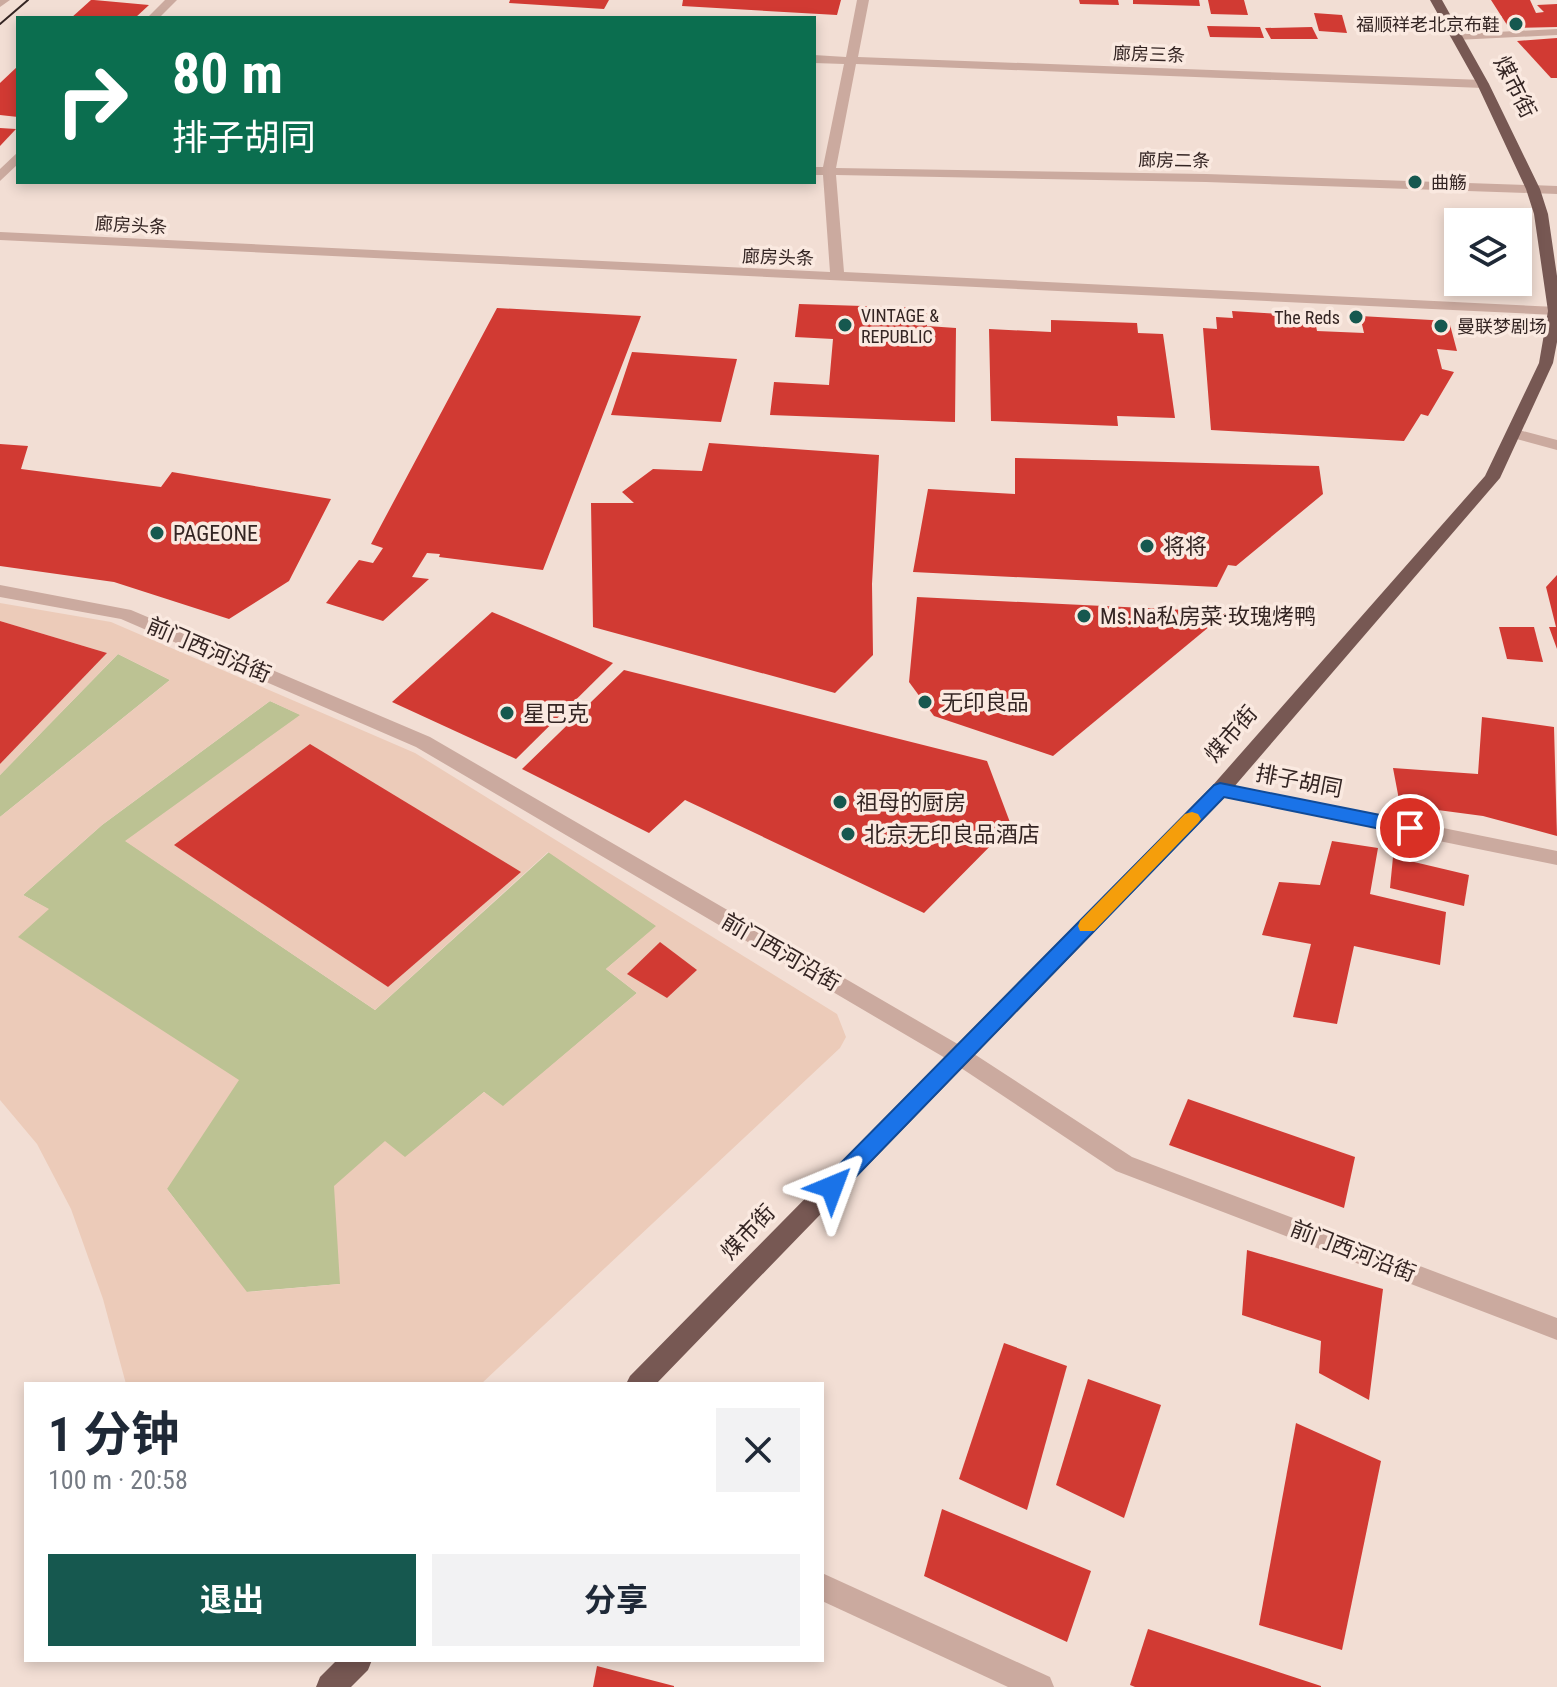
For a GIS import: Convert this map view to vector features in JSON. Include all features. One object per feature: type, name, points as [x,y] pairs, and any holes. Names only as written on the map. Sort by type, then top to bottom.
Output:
[{"type":"main road","name":"煤市街","points":[[641,1382],[1220,790],[1492,478],[1546,363],[1556,311],[1541,214],[1533,189],[1483,84],[1436,0]]},
{"type":"main road","points":[[330,1687],[356,1662]]},
{"type":"street","points":[[155,16],[171,0]]},
{"type":"street","points":[[837,278],[829,172],[863,0]]},
{"type":"street","points":[[1456,37],[1557,32]]},
{"type":"street","name":"廊房三条","points":[[816,59],[1483,84]]},
{"type":"street","points":[[0,177],[16,158]]},
{"type":"street","name":"廊房二条","points":[[816,171],[1190,178],[1557,190]]},
{"type":"street","name":"廊房头条","points":[[0,236],[1556,311]]},
{"type":"street","points":[[1515,434],[1557,445]]},
{"type":"street","name":"前门西河沿街","points":[[0,591],[125,614],[423,742],[960,1056],[1124,1164],[1557,1329]]},
{"type":"street","name":"排子胡同","points":[[1220,790],[1557,858]]},
{"type":"street","points":[[824,1588],[1040,1687]]},
{"type":"green space","points":[[118,654],[170,680],[0,817],[0,775]]},
{"type":"green space","points":[[270,701],[301,715],[126,841],[375,1010],[549,852],[657,926],[606,969],[637,993],[503,1107],[484,1092],[405,1158],[340,1284],[246,1292],[167,1189],[17,936],[48,909],[23,895],[102,825]]},
{"type":"shaded area","points":[[0,603],[111,622],[415,753],[837,1014],[846,1037],[840,1048],[483,1382],[125,1382],[103,1299],[71,1209],[37,1144],[0,1100],[0,817],[170,680],[118,654],[0,775],[0,764],[107,653],[0,621]],"holes":[[[270,701],[300,715],[125,841],[375,1010],[548,852],[656,926],[606,969],[637,993],[503,1106],[484,1092],[405,1157],[385,1141],[334,1186],[340,1284],[247,1292],[167,1189],[239,1080],[18,937],[49,909],[23,895],[102,825]],[[175,845],[521,872],[388,987]],[[697,970],[667,998],[628,974]]]},
{"type":"building","points":[[91,0],[149,5],[137,16],[73,16]]},
{"type":"building","points":[[510,0],[609,0],[604,9],[509,3]]},
{"type":"building","points":[[683,0],[841,0],[837,15],[682,6]]},
{"type":"building","points":[[1079,0],[1118,0],[1119,5],[1080,4]]},
{"type":"building","points":[[1133,0],[1199,0],[1200,6],[1133,4]]},
{"type":"building","points":[[1208,0],[1244,0],[1248,15],[1211,14]]},
{"type":"building","points":[[1491,0],[1530,0],[1536,13],[1544,12],[1537,5],[1557,4],[1557,27],[1509,28]]},
{"type":"building","points":[[1314,13],[1342,15],[1347,33],[1319,31]]},
{"type":"building","points":[[1207,26],[1260,27],[1264,38],[1210,37]]},
{"type":"building","points":[[1312,27],[1318,39],[1271,39],[1265,28]]},
{"type":"building","points":[[1557,38],[1557,78],[1551,78],[1517,41]]},
{"type":"building","points":[[16,68],[16,117],[0,115],[0,83]]},
{"type":"building","points":[[0,128],[16,129],[0,146]]},
{"type":"building","points":[[799,304],[927,308],[927,326],[956,328],[955,422],[770,415],[774,382],[829,385],[833,339],[795,337]]},
{"type":"building","points":[[497,308],[641,316],[543,570],[427,553],[412,577],[429,579],[383,621],[326,603],[359,560],[373,563],[383,548],[371,544]]},
{"type":"building","points":[[1232,311],[1314,316],[1317,331],[1364,333],[1360,316],[1449,321],[1457,351],[1437,349],[1442,369],[1454,372],[1428,416],[1421,414],[1404,441],[1211,430],[1203,328],[1217,329],[1216,317],[1233,318]]},
{"type":"building","points":[[1051,320],[1137,323],[1138,333],[1163,334],[1175,418],[1117,416],[1118,426],[991,421],[989,329],[1051,332]]},
{"type":"building","points":[[632,352],[737,359],[721,422],[611,415]]},
{"type":"building","points":[[709,443],[879,455],[872,584],[873,655],[835,693],[593,627],[591,503],[634,503],[622,492],[653,469],[702,471]]},
{"type":"building","name":"PAGEONE","points":[[0,444],[28,446],[21,469],[161,487],[172,472],[331,499],[289,581],[229,619],[114,582],[0,566]]},
{"type":"building","points":[[1015,458],[1319,466],[1323,494],[1236,566],[1228,565],[1217,587],[913,572],[928,489],[1015,494]]},
{"type":"building","points":[[1557,575],[1557,649],[1549,627],[1556,627],[1546,587]]},
{"type":"building","points":[[917,597],[1227,612],[1053,756],[934,716],[909,682]]},
{"type":"building","points":[[492,612],[613,663],[516,759],[392,702]]},
{"type":"building","points":[[0,621],[107,653],[0,764]]},
{"type":"building","points":[[1499,627],[1534,627],[1543,662],[1507,659]]},
{"type":"building","points":[[624,670],[987,761],[1011,825],[924,913],[685,800],[649,833],[522,769]]},
{"type":"building","points":[[1482,717],[1554,727],[1557,836],[1483,816],[1400,805],[1393,768],[1478,774]]},
{"type":"building","points":[[310,744],[521,872],[388,987],[174,845]]},
{"type":"building","points":[[1332,841],[1378,848],[1370,894],[1446,912],[1440,965],[1354,946],[1337,1024],[1293,1017],[1311,944],[1262,935],[1279,882],[1320,885]]},
{"type":"building","points":[[1393,857],[1469,875],[1464,906],[1390,888]]},
{"type":"building","points":[[660,942],[697,970],[667,998],[627,974]]},
{"type":"building","points":[[1188,1099],[1355,1157],[1344,1208],[1169,1145]]},
{"type":"building","points":[[1247,1250],[1383,1289],[1369,1400],[1319,1373],[1321,1341],[1242,1315]]},
{"type":"building","points":[[1004,1343],[1067,1366],[1027,1510],[959,1479]]},
{"type":"building","points":[[1088,1379],[1161,1405],[1124,1518],[1056,1485]]},
{"type":"building","points":[[1296,1423],[1381,1461],[1342,1650],[1259,1625]]},
{"type":"building","points":[[942,1509],[1091,1571],[1067,1642],[924,1576]]},
{"type":"building","points":[[1148,1629],[1321,1687],[1135,1687],[1130,1685]]},
{"type":"building","points":[[597,1666],[674,1686],[674,1687],[593,1687]]},
{"type":"tram line","points":[[0,24],[28,0]]},
{"type":"slow traffic","points":[[1087,926],[1192,819]]},
{"type":"place","name":"福顺祥老北京布鞋","points":[[1516,24]]},
{"type":"place","name":"曲觞","points":[[1415,182]]},
{"type":"place","name":"The Reds","points":[[1356,317]]},
{"type":"place","name":"VINTAGE & REPUBLIC","points":[[845,325]]},
{"type":"place","name":"曼联梦剧场","points":[[1441,326]]},
{"type":"place","name":"PAGEONE","points":[[157,533]]},
{"type":"place","name":"将将","points":[[1147,546]]},
{"type":"place","name":"Ms.Na私房菜·玫瑰烤鸭","points":[[1084,616]]},
{"type":"place","name":"无印良品","points":[[925,702]]},
{"type":"place","name":"星巴克","points":[[507,713]]},
{"type":"place","name":"祖母的厨房","points":[[840,802]]},
{"type":"place","name":"北京无印良品酒店","points":[[848,834]]},
{"type":"route","points":[[832,1187],[1220,790],[1410,828]]}]
